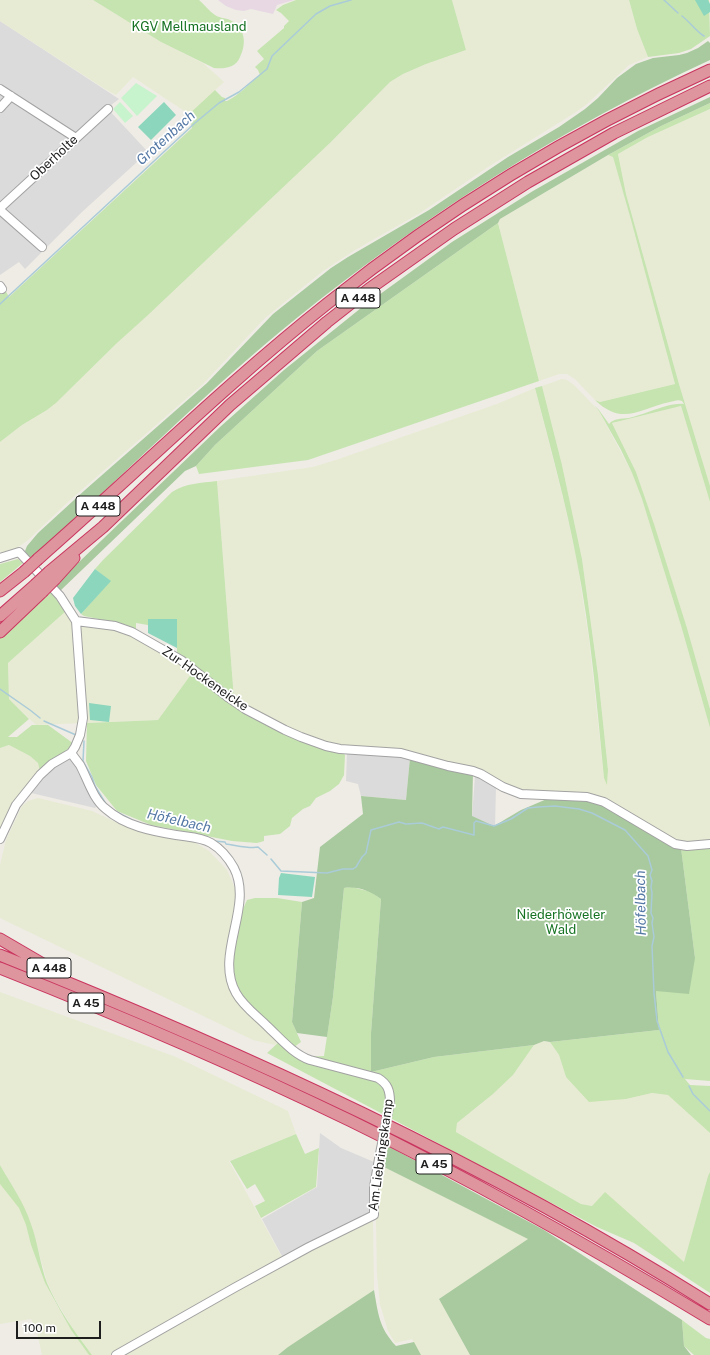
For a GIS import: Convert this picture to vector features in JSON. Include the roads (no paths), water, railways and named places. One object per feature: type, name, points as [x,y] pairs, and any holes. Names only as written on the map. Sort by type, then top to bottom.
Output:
[{"type":"highway","name":"A 448","points":[[0,591],[24,572],[252,367],[327,303],[384,260],[476,197],[521,169],[611,118],[710,70]]},
{"type":"highway","name":"A 448","points":[[0,632],[52,575],[250,387],[327,322],[403,265],[460,226],[542,174],[628,126],[710,86]]},
{"type":"highway","name":"A 448","points":[[0,616],[39,588]]},
{"type":"highway","name":"A 448","points":[[0,940],[98,994]]},
{"type":"highway","name":"A 45","points":[[0,955],[98,994],[229,1050],[303,1084],[441,1152],[583,1229],[710,1304]]},
{"type":"highway","name":"A 45","points":[[0,968],[92,1005],[216,1058],[358,1125],[525,1211],[627,1269],[710,1319]]},
{"type":"street","points":[[0,90],[76,138]]},
{"type":"street","points":[[0,108],[11,96]]},
{"type":"street","name":"Oberholte","points":[[0,209],[108,109]]},
{"type":"street","points":[[0,209],[42,247]]},
{"type":"street","points":[[0,558],[18,552],[60,596],[76,621],[83,718],[79,740],[71,753],[52,764],[40,775],[16,805],[0,839]]},
{"type":"street","name":"Zur Hockeneicke","points":[[76,621],[115,626],[132,632],[181,660],[245,709],[285,730],[326,746],[354,751],[401,753],[448,766],[473,771],[503,787],[521,794],[592,798],[604,802],[675,844],[688,846],[710,844]]},
{"type":"street","name":"Am Liebringskamp","points":[[71,753],[79,764],[99,803],[106,810],[117,817],[143,828],[201,839],[211,843],[219,849],[234,868],[239,884],[239,900],[230,954],[230,966],[232,982],[237,995],[259,1018],[300,1056],[378,1078],[384,1082],[389,1089],[390,1094],[390,1102],[374,1187],[374,1215],[309,1247],[116,1355]]},
{"type":"waterway","name":"Grotenbach","points":[[0,304],[195,123],[219,103],[239,92],[267,69],[272,56],[316,14],[330,6],[351,0]]},
{"type":"waterway","points":[[664,0],[678,13]]},
{"type":"waterway","points":[[682,16],[704,36]]},
{"type":"waterway","name":"Höfelbach","points":[[0,689],[40,718]]},
{"type":"waterway","name":"Höfelbach","points":[[44,721],[76,735]]},
{"type":"waterway","name":"Höfelbach","points":[[84,741],[83,761],[95,786],[106,804]]},
{"type":"waterway","name":"Höfelbach","points":[[271,859],[281,871],[327,873],[343,869],[353,869],[366,853],[371,830],[399,822],[406,824],[422,823],[439,829],[443,827],[474,835],[474,823],[476,821],[494,826],[511,819],[528,808],[538,807],[555,806],[579,809],[592,813],[625,830],[648,856],[652,870],[650,875],[652,881],[651,913],[653,918],[652,923],[654,937],[652,946],[657,1021],[668,1052],[683,1077]]},
{"type":"waterway","name":"Höfelbach","points":[[113,810],[142,824]]},
{"type":"waterway","name":"Höfelbach","points":[[214,841],[225,842],[226,844],[242,847],[258,847],[267,855]]},
{"type":"waterway","name":"Höfelbach","points":[[689,1086],[693,1094],[710,1111]]},
{"type":"park label","name":"KGV Mellmausland","points":[[189,27]]},
{"type":"park label","name":"Niederhöweler Wald","points":[[561,922]]}]
